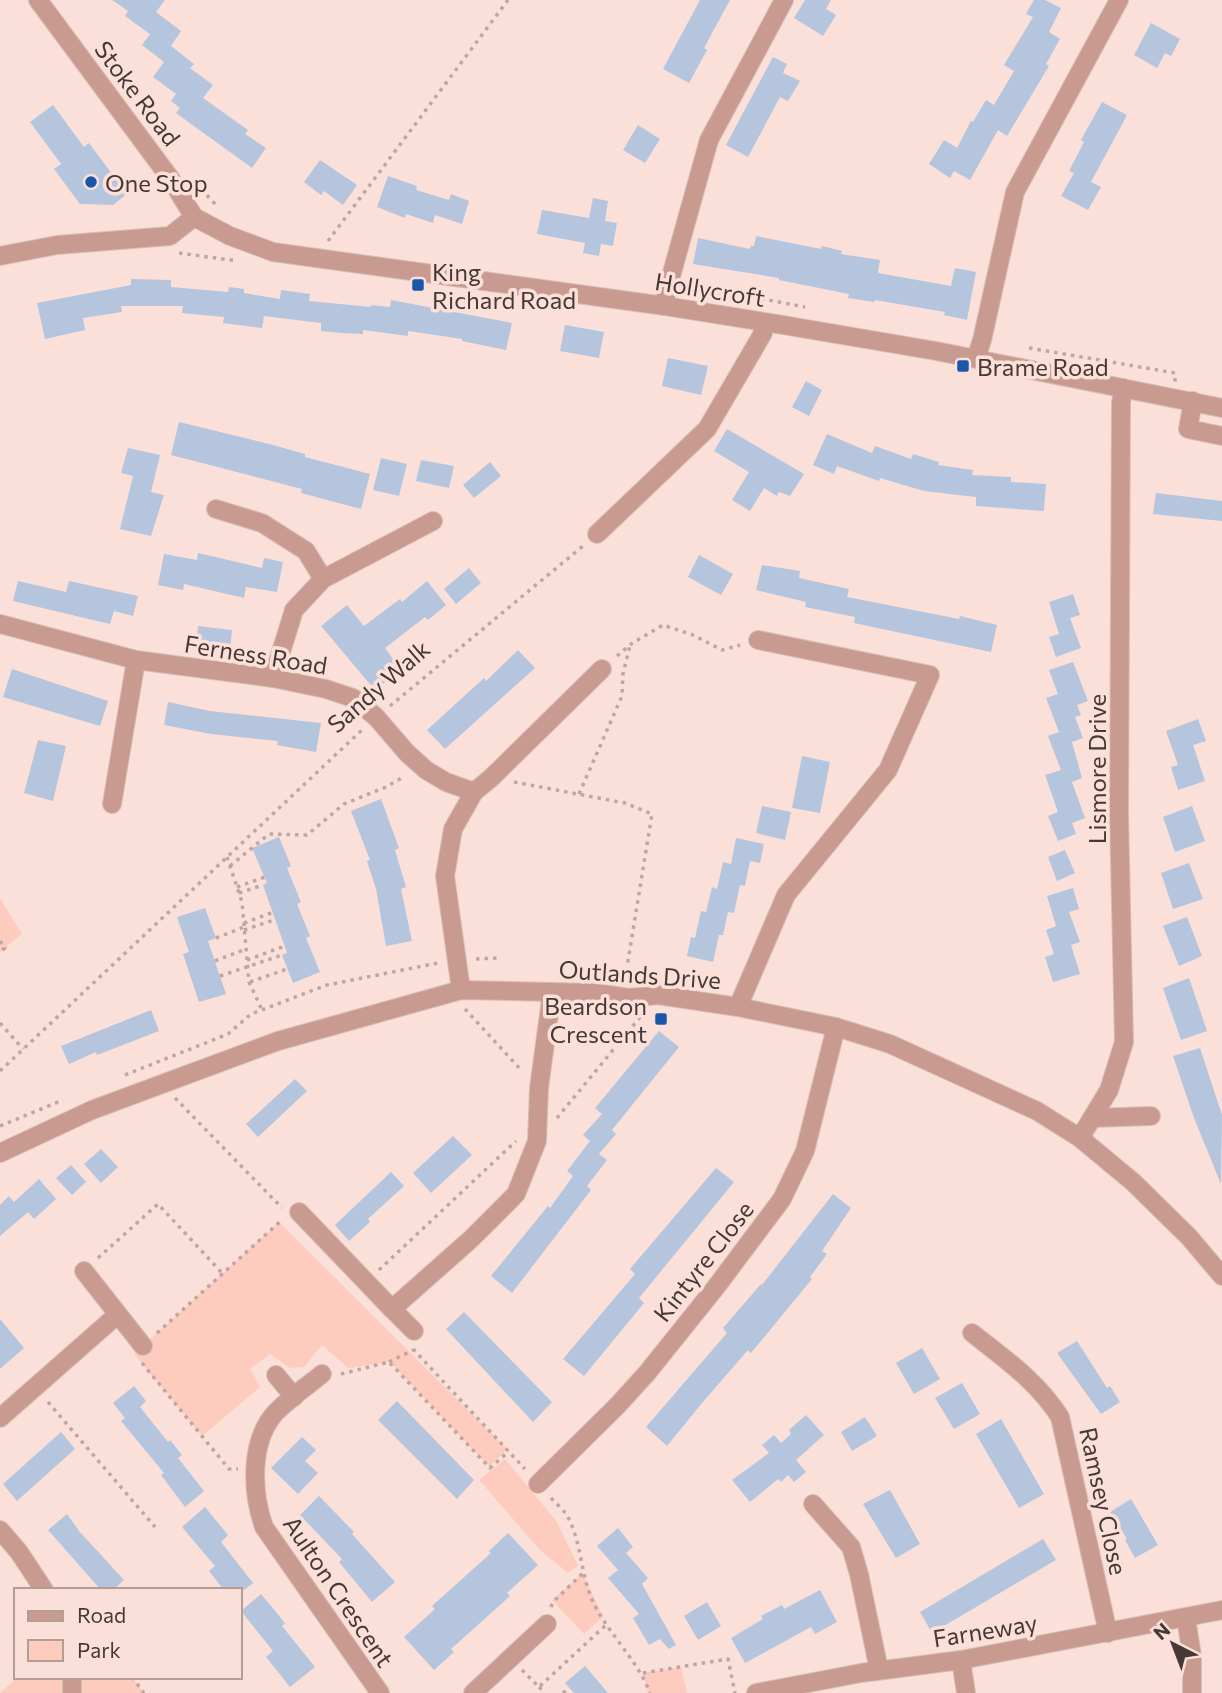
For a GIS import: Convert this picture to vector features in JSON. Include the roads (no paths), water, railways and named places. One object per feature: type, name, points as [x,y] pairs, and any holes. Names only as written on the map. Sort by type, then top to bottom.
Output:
[{"type":"street","name":"Stoke Road","points":[[38,0],[170,178],[194,217]]},
{"type":"street","points":[[665,306],[666,294],[709,140],[783,0]]},
{"type":"street","points":[[976,358],[1015,192],[1119,0]]},
{"type":"street","points":[[0,256],[57,245],[170,236],[194,217]]},
{"type":"street","name":"Hollycroft","points":[[194,217],[230,236],[273,253],[665,306],[976,358],[1222,408]]},
{"type":"street","points":[[597,534],[708,429],[763,333],[764,323]]},
{"type":"street","name":"Lismore Drive","points":[[1080,1138],[1109,1090],[1124,1042],[1119,814],[1123,388]]},
{"type":"street","points":[[1193,401],[1188,429],[1222,436]]},
{"type":"street","points":[[216,509],[262,523],[306,551],[323,579]]},
{"type":"street","points":[[273,678],[294,610],[323,579],[433,521]]},
{"type":"street","name":"Ferness Road","points":[[0,624],[136,660],[273,678],[326,689],[353,698],[376,717],[421,766],[446,782],[474,792]]},
{"type":"street","points":[[738,1007],[786,895],[888,770],[930,675],[758,640]]},
{"type":"street","points":[[111,804],[136,660]]},
{"type":"street","points":[[455,991],[458,959],[445,876],[453,829],[474,792],[602,669]]},
{"type":"street","name":"Outlands Drive","points":[[0,1153],[92,1110],[278,1041],[455,991],[552,992],[629,998],[658,995],[738,1007],[836,1027],[890,1044],[1037,1111],[1080,1138],[1153,1201],[1189,1237],[1222,1276]]},
{"type":"street","points":[[392,1309],[516,1194],[537,1141],[539,1088],[552,992]]},
{"type":"street","name":"Kintyre Close","points":[[538,1484],[647,1373],[782,1199],[805,1152],[836,1027]]},
{"type":"street","points":[[1092,1118],[1151,1116]]},
{"type":"street","points":[[299,1212],[392,1309],[410,1336]]},
{"type":"street","points":[[84,1271],[143,1346]]},
{"type":"street","points":[[0,1418],[117,1315]]},
{"type":"street","name":"Ramsey Close","points":[[972,1333],[1033,1383],[1060,1417],[1108,1633]]},
{"type":"street","name":"Aulton Crescent","points":[[328,1371],[274,1414],[261,1438],[255,1469],[258,1510],[264,1527],[380,1693]]},
{"type":"street","points":[[276,1375],[293,1397]]},
{"type":"street","points":[[813,1504],[850,1547],[859,1574],[879,1670]]},
{"type":"street","points":[[0,1530],[19,1552],[43,1588]]},
{"type":"street","name":"Farneway","points":[[756,1693],[879,1670],[961,1660],[1222,1610]]},
{"type":"street","points":[[1186,1618],[1192,1656],[1192,1693]]},
{"type":"street","points":[[473,1693],[547,1624]]},
{"type":"street","points":[[961,1660],[966,1693]]},
{"type":"place","name":"One Stop","points":[[91,182]]},
{"type":"place","name":"King Richard Road","points":[[418,285]]},
{"type":"place","name":"Brame Road","points":[[963,366]]},
{"type":"place","name":"Beardson Crescent","points":[[661,1019]]}]
